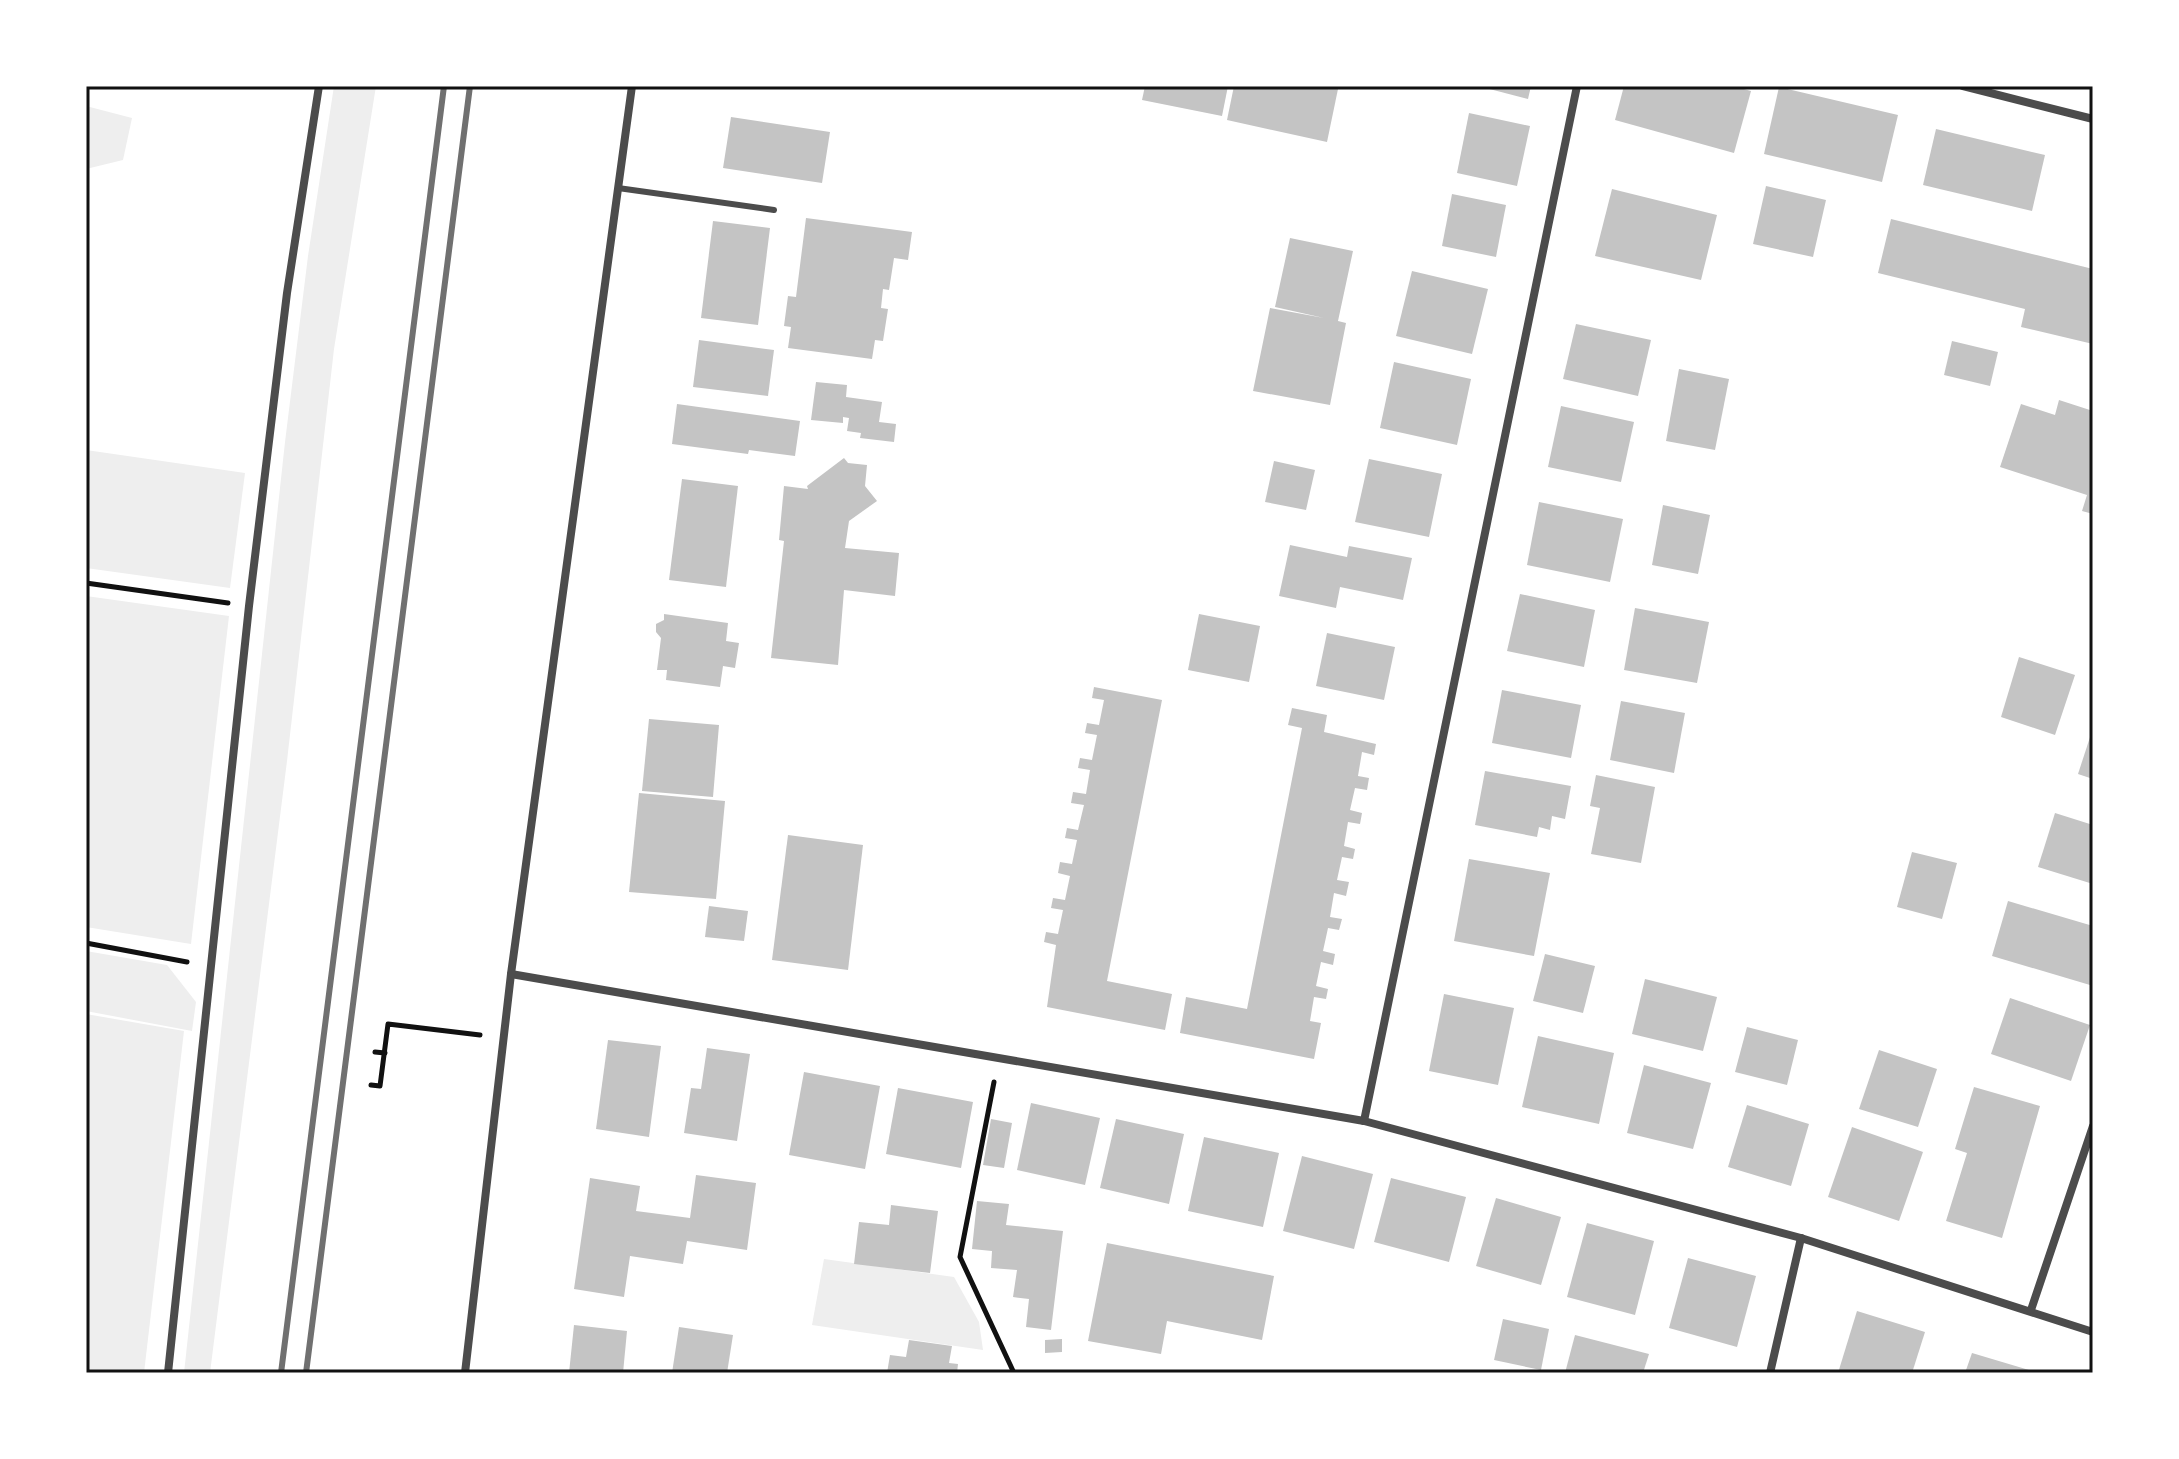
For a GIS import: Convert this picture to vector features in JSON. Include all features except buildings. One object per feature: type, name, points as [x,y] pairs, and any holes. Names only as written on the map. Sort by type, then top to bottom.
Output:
[{"type":"street","points":[[168,1373],[249,606],[287,293],[319,86]]},
{"type":"street","points":[[465,1373],[511,974],[632,86]]},
{"type":"street","points":[[1364,1121],[1577,86]]},
{"type":"street","points":[[1963,86],[2093,119]]},
{"type":"street","points":[[511,974],[1364,1121],[1801,1238],[2093,1332]]},
{"type":"street","points":[[2031,1310],[2093,1126]]},
{"type":"street","points":[[1770,1373],[1801,1238]]},
{"type":"lane","points":[[618,188],[774,210]]},
{"type":"path","points":[[86,583],[249,606]]},
{"type":"path","points":[[86,943],[209,966]]},
{"type":"path","points":[[371,1085],[380,1086],[388,1024],[504,1039]]},
{"type":"path","points":[[375,1052],[385,1053]]},
{"type":"path","points":[[998,1059],[960,1257],[1014,1373]]},
{"type":"shaded area","points":[[334,86],[376,86],[334,349],[287,761],[210,1373],[184,1373],[285,442],[308,256]]},
{"type":"shaded area","points":[[86,106],[132,118],[123,160],[86,169]]},
{"type":"shaded area","points":[[86,450],[245,473],[230,588],[86,568]]},
{"type":"shaded area","points":[[86,596],[229,616],[191,944],[86,927]]},
{"type":"shaded area","points":[[86,951],[167,965],[196,1002],[192,1031],[86,1011]]},
{"type":"shaded area","points":[[86,1014],[184,1031],[144,1373],[86,1373]]},
{"type":"shaded area","points":[[824,1259],[954,1277],[979,1322],[983,1350],[812,1325]]},
{"type":"railway","points":[[281,1373],[444,86]]},
{"type":"railway","points":[[306,1373],[470,86]]}]
